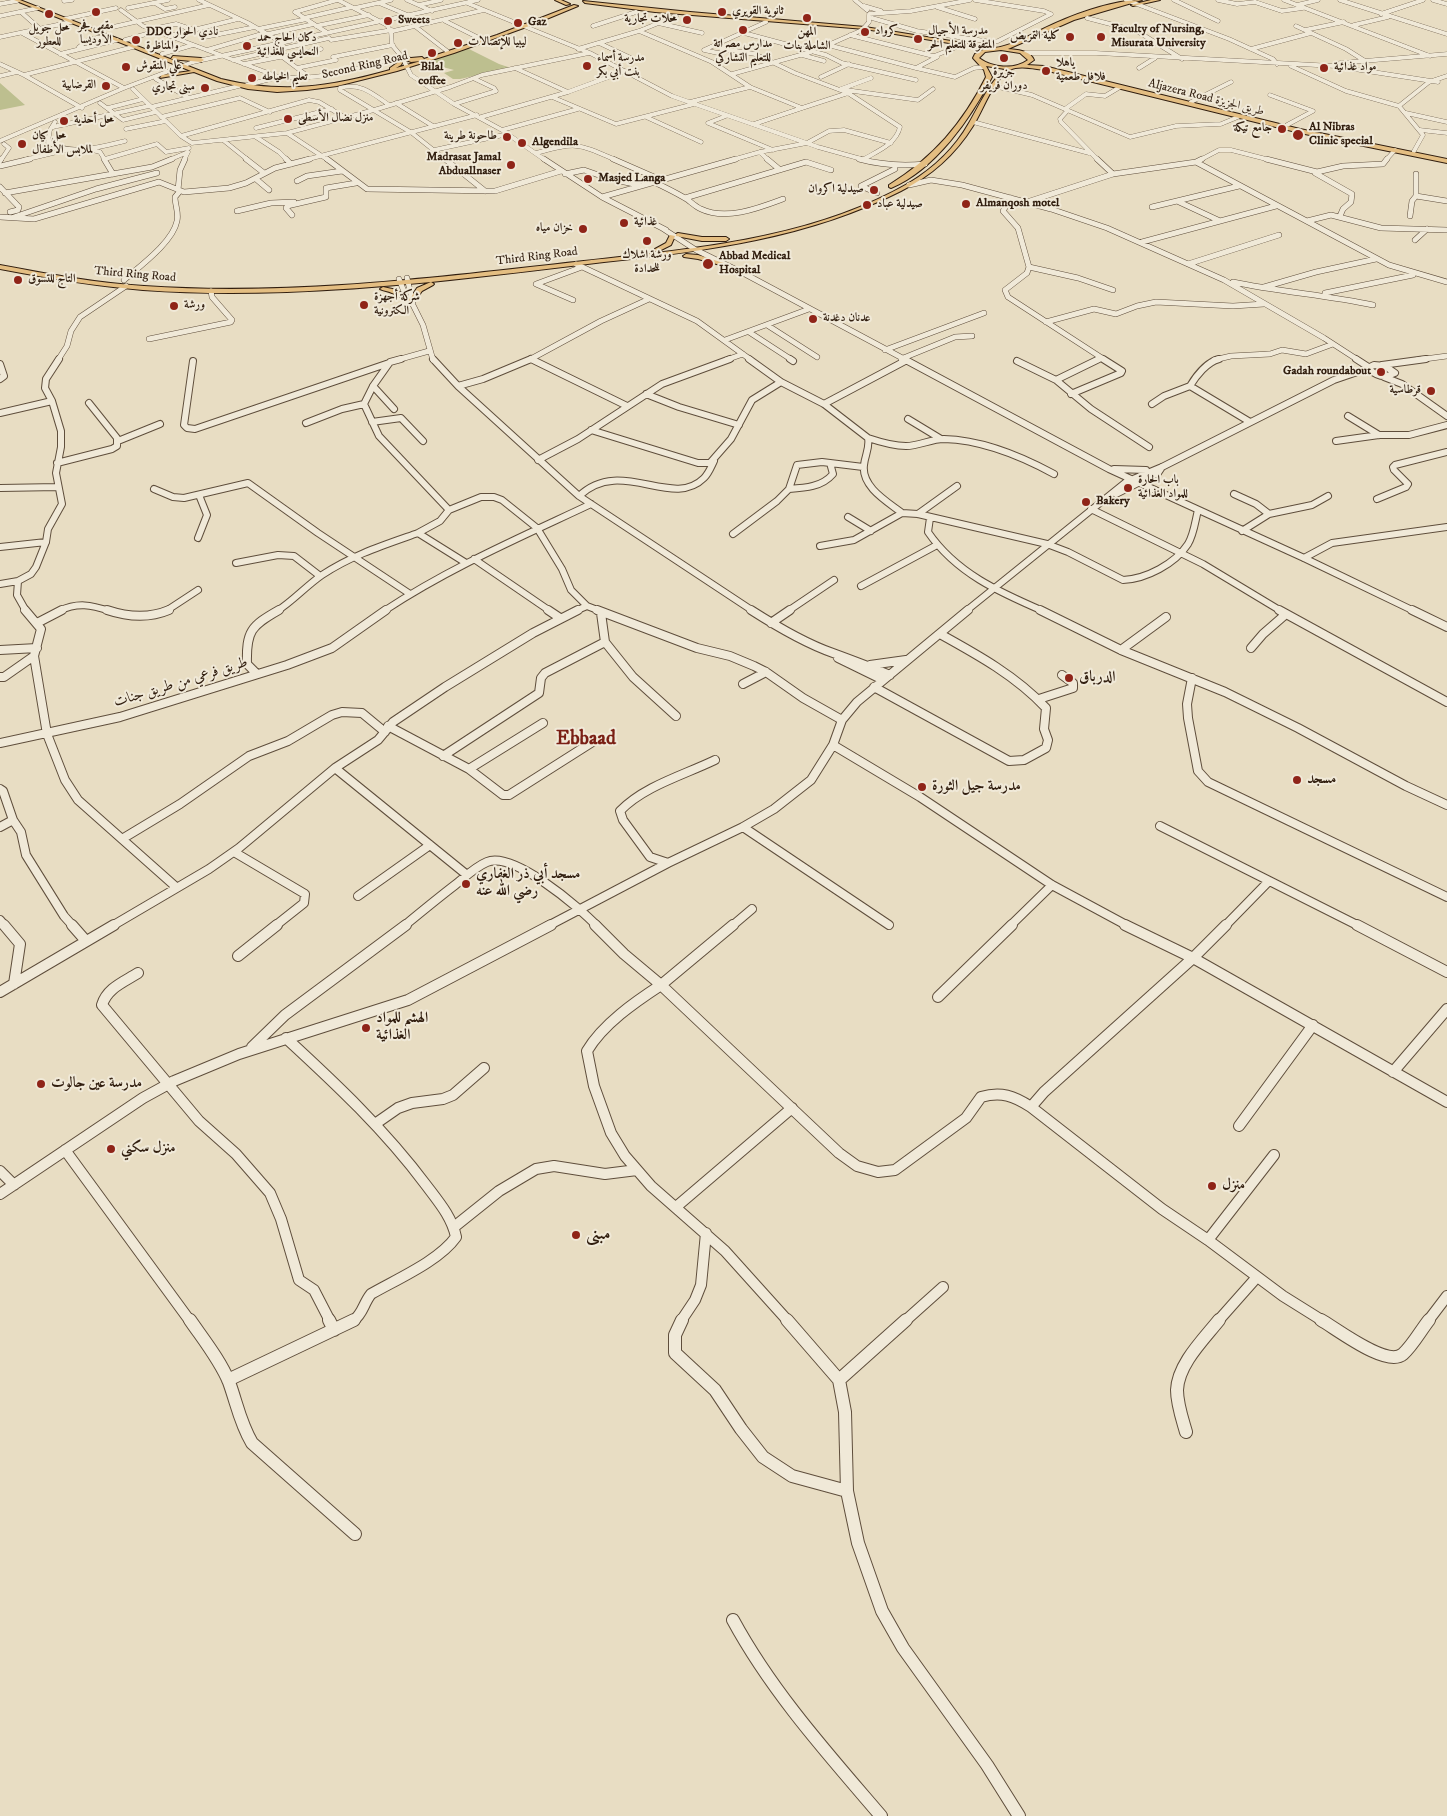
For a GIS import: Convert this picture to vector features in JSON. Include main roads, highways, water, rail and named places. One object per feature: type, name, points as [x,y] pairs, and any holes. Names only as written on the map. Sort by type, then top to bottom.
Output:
[{"type":"main road","name":"Second Ring Road","points":[[16,0],[100,30],[162,54],[170,59]]},
{"type":"main road","name":"Second Ring Road","points":[[25,0],[133,47],[170,59],[239,86],[268,89],[304,89],[334,85],[393,70]]},
{"type":"main road","points":[[557,0],[675,13],[829,25],[865,23],[885,31],[921,34],[992,50]]},
{"type":"main road","points":[[980,62],[978,53],[1020,43],[1059,24],[1120,2],[1157,0]]},
{"type":"main road","points":[[1113,10],[1151,10],[1150,4],[1157,0]]},
{"type":"main road","name":"Second Ring Road","points":[[406,69],[423,59],[522,27],[568,2]]},
{"type":"main road","name":"Second Ring Road","points":[[202,72],[247,85],[276,88],[310,86],[406,69],[522,27],[581,2]]},
{"type":"main road","points":[[581,2],[636,12],[676,16],[766,22],[865,23],[923,40],[957,47],[980,62],[994,66],[1010,67],[1019,66],[1028,56],[1028,45],[1050,33],[1135,2]]},
{"type":"main road","name":"Aljazera Road طريق الجزيزة","points":[[1001,49],[1192,102],[1287,126],[1447,159]]},
{"type":"main road","points":[[393,70],[399,64],[402,56],[410,60],[423,59]]},
{"type":"main road","points":[[170,59],[203,60],[200,64],[202,72],[163,74],[173,65],[170,59]]},
{"type":"main road","name":"Third Ring Road","points":[[0,266],[55,278],[211,291],[281,291],[356,288],[696,247],[815,218],[877,193],[903,179],[925,164],[954,134],[988,81],[989,74],[980,62]]},
{"type":"main road","name":"Aljazera Road طريق الجزيزة","points":[[1019,66],[1044,68],[1238,117],[1394,150],[1447,159]]},
{"type":"main road","name":"Third Ring Road","points":[[0,260],[125,283],[253,286],[309,285],[439,280],[579,265],[689,245],[704,248],[734,244],[832,219],[862,208],[909,185],[946,157],[964,136],[994,86],[1010,67]]},
{"type":"main road","points":[[393,70],[403,71],[406,69]]},
{"type":"main road","points":[[658,252],[669,244],[675,235],[702,239],[727,239]]},
{"type":"main road","points":[[658,252],[726,263],[722,253],[734,244]]},
{"type":"main road","points":[[356,288],[386,289],[411,301],[420,288],[439,280]]},
{"type":"place","name":"مقهى فجر الأوديسا","points":[[96,12]]},
{"type":"place","name":"ثانوية القويري","points":[[722,12]]},
{"type":"place","name":"محل جويل للعطور","points":[[49,14]]},
{"type":"place","name":"المهن الشاملة بنات","points":[[807,18]]},
{"type":"place","name":"محلات تجارية","points":[[687,20]]},
{"type":"place","name":"Sweets","points":[[388,21]]},
{"type":"place","name":"Gaz","points":[[518,23]]},
{"type":"place","name":"مدارس مصراتة للتعليم التشاركي","points":[[743,30]]},
{"type":"place","name":"كرواد","points":[[865,32]]},
{"type":"place","name":"كلية التمريض","points":[[1070,37]]},
{"type":"place","name":"Faculty of Nursing, Misurata University","points":[[1101,37]]},
{"type":"place","name":"مدرسة الأجيال المتفوقة للتعليم الحر","points":[[918,39]]},
{"type":"place","name":"DDC نادي الحوار والمناظرة","points":[[136,40]]},
{"type":"place","name":"ليبيا للإتصالات","points":[[458,43]]},
{"type":"place","name":"دكان الحاج حمد النحايسي للغذائية","points":[[247,46]]},
{"type":"place","name":"Bilal coffee","points":[[432,53]]},
{"type":"place","name":"جزيرة دوران فريفر","points":[[1004,58]]},
{"type":"place","name":"مدرسة أسماء بنت أبي بكر","points":[[587,66]]},
{"type":"place","name":"علي المنقوش","points":[[126,67]]},
{"type":"place","name":"مواد غذائية","points":[[1324,68]]},
{"type":"place","name":"ياهلا فلافل طعمية","points":[[1046,71]]},
{"type":"place","name":"تعليم الخياطه","points":[[252,78]]},
{"type":"place","name":"القرضابية","points":[[106,86]]},
{"type":"place","name":"مبنى تجاري","points":[[205,88]]},
{"type":"place","name":"منزل نضال الأسطى","points":[[288,119]]},
{"type":"place","name":"محل أحذية","points":[[64,121]]},
{"type":"place","name":"جامع تيكة","points":[[1282,129]]},
{"type":"place","name":"Al Nibras Clinic special","points":[[1298,135]]},
{"type":"place","name":"طاحونة طرينة","points":[[507,137]]},
{"type":"place","name":"Algendila","points":[[522,143]]},
{"type":"place","name":"محل كيان لملابس الأطفال","points":[[22,144]]},
{"type":"place","name":"Madrasat Jamal Abduallnaser","points":[[511,165]]},
{"type":"place","name":"Masjed Langa","points":[[588,179]]},
{"type":"place","name":"صيدلية اكروان","points":[[874,190]]},
{"type":"place","name":"Almanqosh motel","points":[[966,204]]},
{"type":"place","name":"صيدلية عباد","points":[[867,205]]},
{"type":"place","name":"غذائية","points":[[624,223]]},
{"type":"place","name":"خزان مياه","points":[[583,229]]},
{"type":"place","name":"ورشة اشلاك للحدادة","points":[[647,241]]},
{"type":"place","name":"Abbad Medical Hospital","points":[[708,264]]},
{"type":"place","name":"التاج للتسوق","points":[[18,280]]},
{"type":"place","name":"شركة أجهزة الكترونية","points":[[364,305]]},
{"type":"place","name":"ورشة","points":[[174,306]]},
{"type":"place","name":"عدنان دغدنة","points":[[813,319]]},
{"type":"place","name":"Gadah roundabout","points":[[1381,372]]},
{"type":"place","name":"قرطاسية","points":[[1431,391]]},
{"type":"place","name":"باب الحارة للمواد الغذائية","points":[[1128,488]]},
{"type":"place","name":"Bakery","points":[[1086,502]]},
{"type":"place","name":"الدرباق","points":[[1069,678]]},
{"type":"place","name":"مسجد","points":[[1297,780]]},
{"type":"place","name":"مدرسة جيل الثورة","points":[[922,787]]},
{"type":"place","name":"مسجد أبي ذر الغفاري رضي الله عنه","points":[[466,884]]},
{"type":"place","name":"الهشم للمواد الغذائية","points":[[366,1028]]},
{"type":"place","name":"مدرسة عين جالوت","points":[[41,1084]]},
{"type":"place","name":"منزل سكني","points":[[111,1149]]},
{"type":"place","name":"منزل","points":[[1212,1186]]},
{"type":"place","name":"مبنى","points":[[576,1235]]},
{"type":"district","name":"Ebbaad","points":[[586,740]]}]
